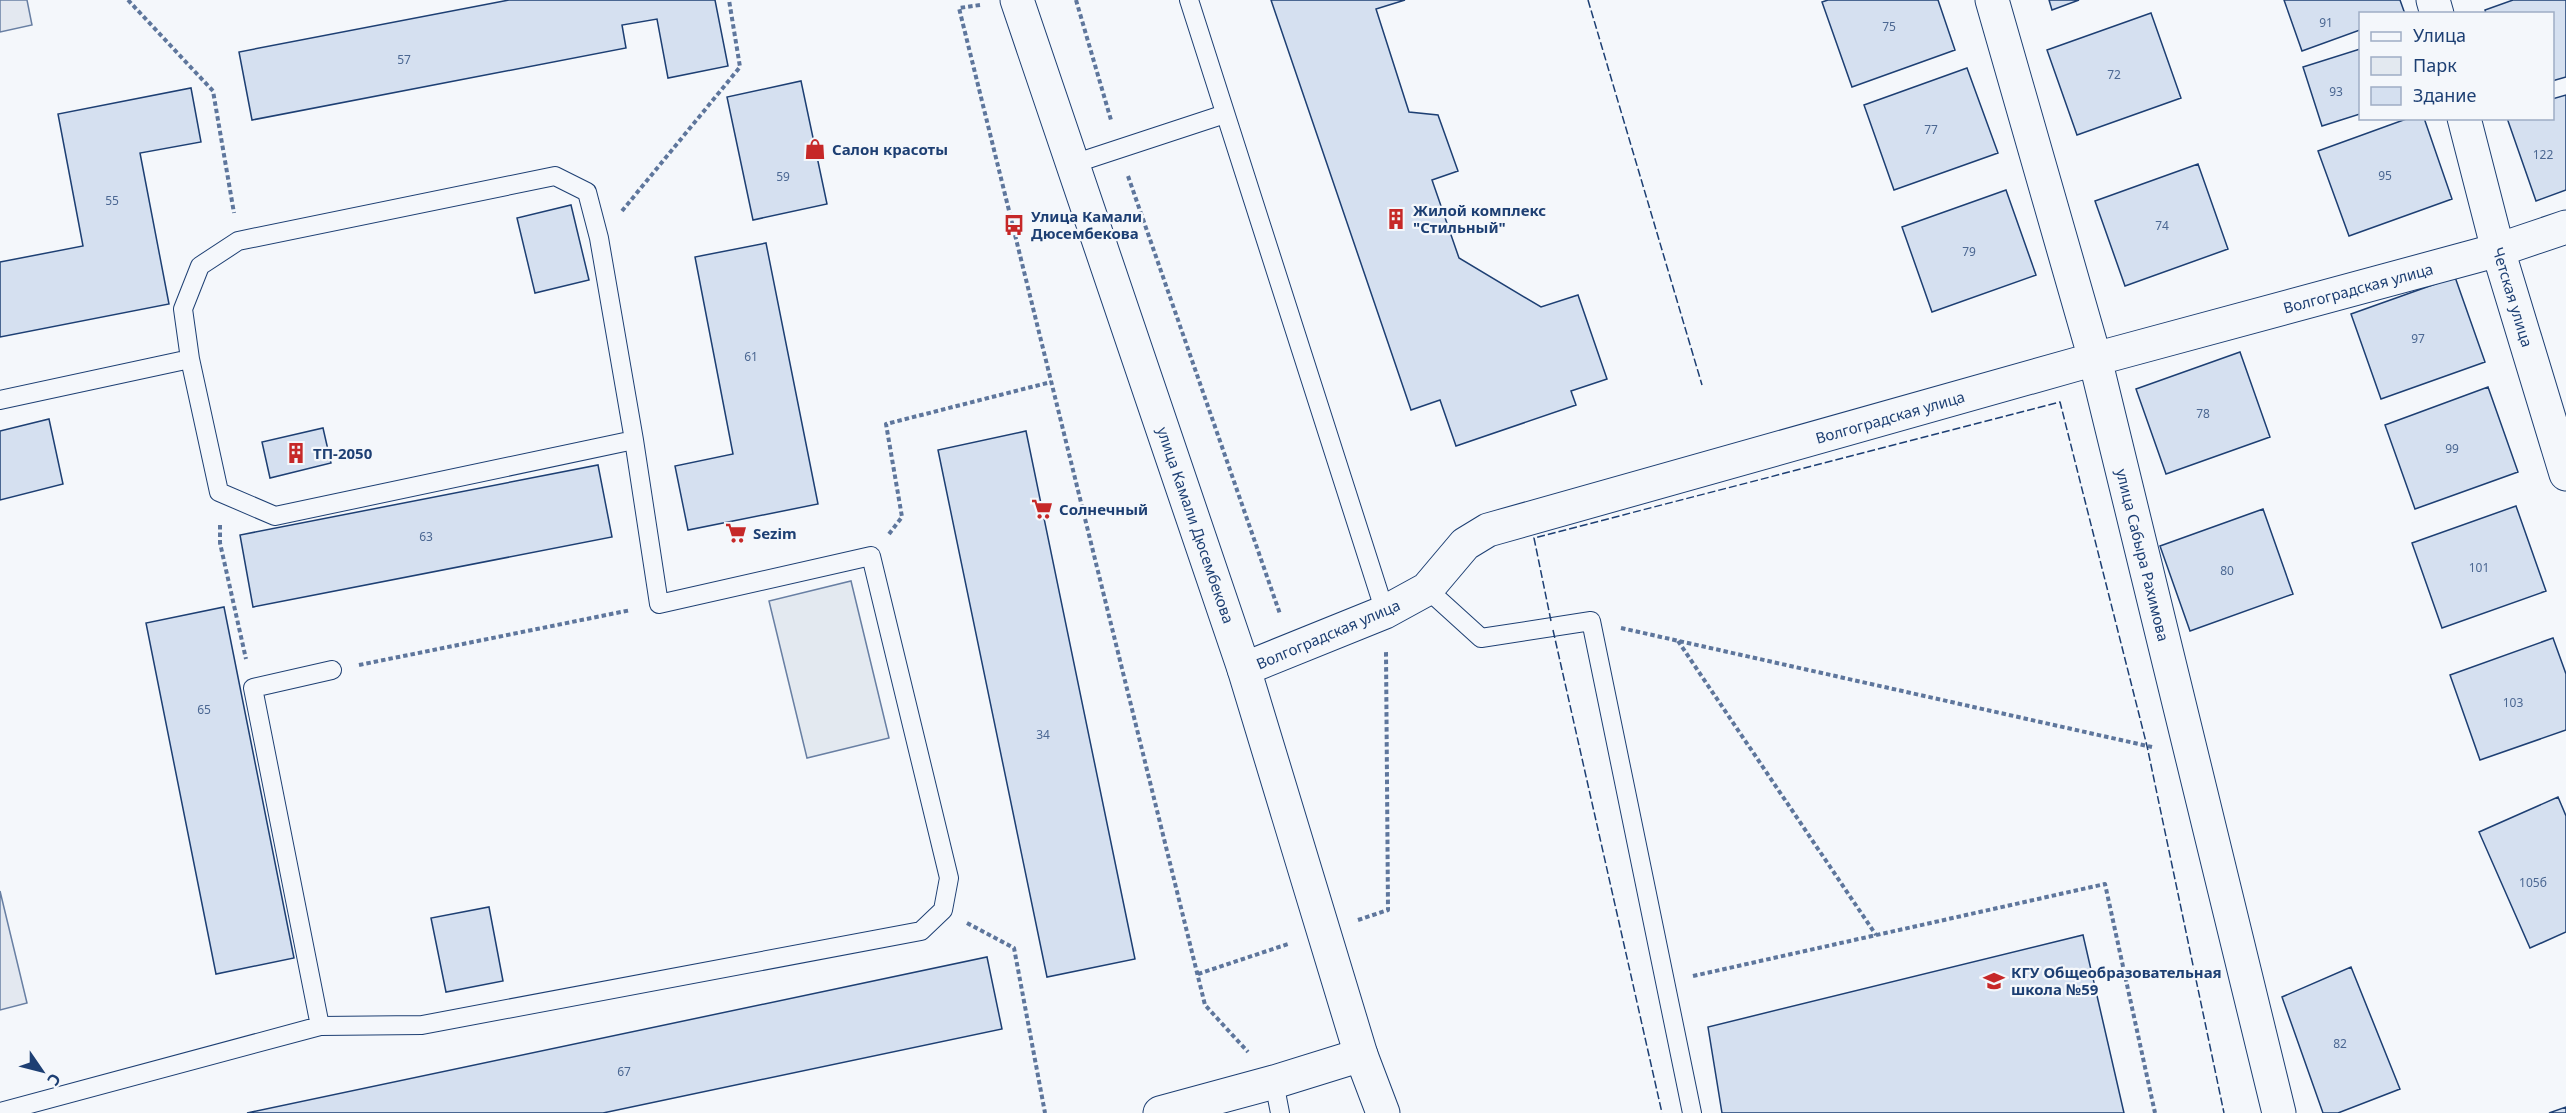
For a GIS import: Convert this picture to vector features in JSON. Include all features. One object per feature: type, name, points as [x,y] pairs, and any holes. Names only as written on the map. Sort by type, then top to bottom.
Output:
[{"type":"street","name":"улица Камали Дюсембекова","points":[[1017,0],[1244,669],[1361,1054],[1383,1113]]},
{"type":"street","name":"улица Сабыра Рахимова","points":[[1992,0],[2095,359],[2279,1113]]},
{"type":"street","name":"Четская улица","points":[[2465,120],[2499,250],[2566,474]]},
{"type":"street","name":"Волгоградская улица","points":[[1244,669],[1385,612],[1427,589],[1465,544],[1488,530],[2095,359],[2499,250],[2566,227]]},
{"type":"street","points":[[1160,1113],[1277,1098],[1361,1054]]},
{"type":"lane","points":[[1189,0],[1385,612]]},
{"type":"lane","points":[[1073,164],[1226,114]]},
{"type":"lane","points":[[0,1112],[320,1026],[422,1025],[921,931],[943,910],[948,878],[871,556],[659,604],[634,440],[599,238],[587,192],[555,176],[238,241],[200,266],[183,309],[190,359],[219,492],[275,516],[634,440]]},
{"type":"lane","points":[[0,400],[190,359]]},
{"type":"lane","points":[[1427,589],[1481,638],[1591,621],[1692,1113]]},
{"type":"lane","points":[[320,1026],[252,688],[332,670]]},
{"type":"path","points":[[128,0],[213,91],[238,241]]},
{"type":"path","points":[[599,238],[740,67],[729,0]]},
{"type":"path","points":[[1076,0],[1119,149],[1292,649]]},
{"type":"path","points":[[959,8],[1205,1005],[1277,1098]]},
{"type":"path","points":[[871,556],[902,517],[886,423],[1051,382]]},
{"type":"path","points":[[219,492],[220,543],[252,688]]},
{"type":"path","points":[[332,670],[659,604]]},
{"type":"path","points":[[1198,974],[1388,910],[1385,612]]},
{"type":"path","points":[[1591,621],[2192,756]]},
{"type":"path","points":[[1678,640],[1875,935]]},
{"type":"path","points":[[1665,982],[2105,884],[2155,1113]]},
{"type":"path","points":[[943,910],[1014,948],[1045,1113]]},
{"type":"green space","points":[[851,581],[889,738],[807,758],[769,601]]},
{"type":"shaded area","points":[[0,0],[27,0],[32,25],[0,32]]},
{"type":"shaded area","points":[[0,891],[27,1003],[0,1010]]},
{"type":"building","points":[[509,0],[715,0],[728,66],[668,78],[657,19],[622,25],[626,48],[252,120],[239,52]]},
{"type":"building","name":"Жилой комплекс \"Стильный\"","points":[[1271,0],[1405,0],[1376,9],[1409,112],[1438,115],[1458,171],[1432,180],[1459,258],[1541,307],[1578,295],[1607,379],[1571,391],[1576,405],[1456,446],[1440,400],[1411,410]]},
{"type":"building","points":[[1828,0],[1938,0],[1955,50],[1852,87],[1822,2]]},
{"type":"building","points":[[2049,0],[2079,0],[2052,10]]},
{"type":"building","points":[[2284,0],[2400,0],[2404,12],[2359,12],[2359,30],[2302,51]]},
{"type":"building","points":[[2513,0],[2566,0],[2566,77],[2554,80],[2554,12],[2486,12],[2485,10]]},
{"type":"building","points":[[2151,13],[2181,98],[2077,135],[2047,50]]},
{"type":"building","points":[[2359,49],[2359,114],[2322,126],[2303,67]]},
{"type":"building","points":[[1967,68],[1998,153],[1894,190],[1864,105]]},
{"type":"building","points":[[801,81],[827,204],[753,220],[727,97]]},
{"type":"building","points":[[191,88],[201,142],[140,153],[169,304],[0,337],[0,262],[83,246],[58,114]]},
{"type":"building","points":[[2566,95],[2566,190],[2536,201],[2508,120],[2554,120],[2554,98]]},
{"type":"building","points":[[2403,120],[2425,120],[2452,199],[2349,236],[2318,151]]},
{"type":"building","points":[[2198,164],[2228,249],[2125,286],[2095,201]]},
{"type":"building","points":[[2006,190],[2036,275],[1932,312],[1902,227]]},
{"type":"building","points":[[571,205],[589,280],[535,293],[517,218]]},
{"type":"building","points":[[766,243],[818,504],[688,530],[675,466],[733,454],[695,257]]},
{"type":"building","points":[[2455,277],[2485,362],[2381,399],[2351,314]]},
{"type":"building","points":[[2240,352],[2270,437],[2166,474],[2136,389]]},
{"type":"building","points":[[2488,387],[2518,472],[2415,509],[2385,425]]},
{"type":"building","points":[[49,419],[63,484],[0,500],[0,431]]},
{"type":"building","name":"ТП-2050","points":[[323,428],[331,463],[270,478],[262,442]]},
{"type":"building","points":[[1026,431],[1135,959],[1047,977],[938,450]]},
{"type":"building","points":[[598,465],[612,537],[253,607],[240,535]]},
{"type":"building","points":[[2516,506],[2546,591],[2442,628],[2412,543]]},
{"type":"building","points":[[2263,509],[2293,594],[2190,631],[2160,546]]},
{"type":"building","points":[[224,607],[294,958],[216,974],[146,623]]},
{"type":"building","points":[[2553,638],[2566,674],[2566,730],[2480,760],[2450,675]]},
{"type":"building","points":[[2558,797],[2566,816],[2566,932],[2530,948],[2479,832]]},
{"type":"building","points":[[489,907],[503,981],[446,992],[431,918]]},
{"type":"building","name":"КГУ Общеобразовательная школа №59","points":[[2083,935],[2124,1113],[1722,1113],[1708,1027]]},
{"type":"building","points":[[987,957],[1002,1029],[603,1113],[247,1113]]},
{"type":"building","points":[[2351,967],[2400,1089],[2338,1113],[2323,1113],[2282,997]]},
{"type":"building","points":[[2566,1107],[2566,1113],[2549,1113]]},
{"type":"fence","points":[[1588,0],[1702,385]]},
{"type":"fence","points":[[1551,621],[1534,538],[2060,402],[2147,746],[2224,1113]]},
{"type":"fence","points":[[1553,630],[1662,1113]]},
{"type":"place","name":"Салон красоты","points":[[815,149]]},
{"type":"place","name":"Жилой комплекс \"Стильный\"","points":[[1396,219]]},
{"type":"place","name":"Улица Камали Дюсембекова","points":[[1014,225]]},
{"type":"place","name":"ТП-2050","points":[[296,453]]},
{"type":"place","name":"Солнечный","points":[[1042,509]]},
{"type":"place","name":"Sezim","points":[[736,533]]},
{"type":"place","name":"КГУ Общеобразовательная школа №59","points":[[1994,981]]}]
